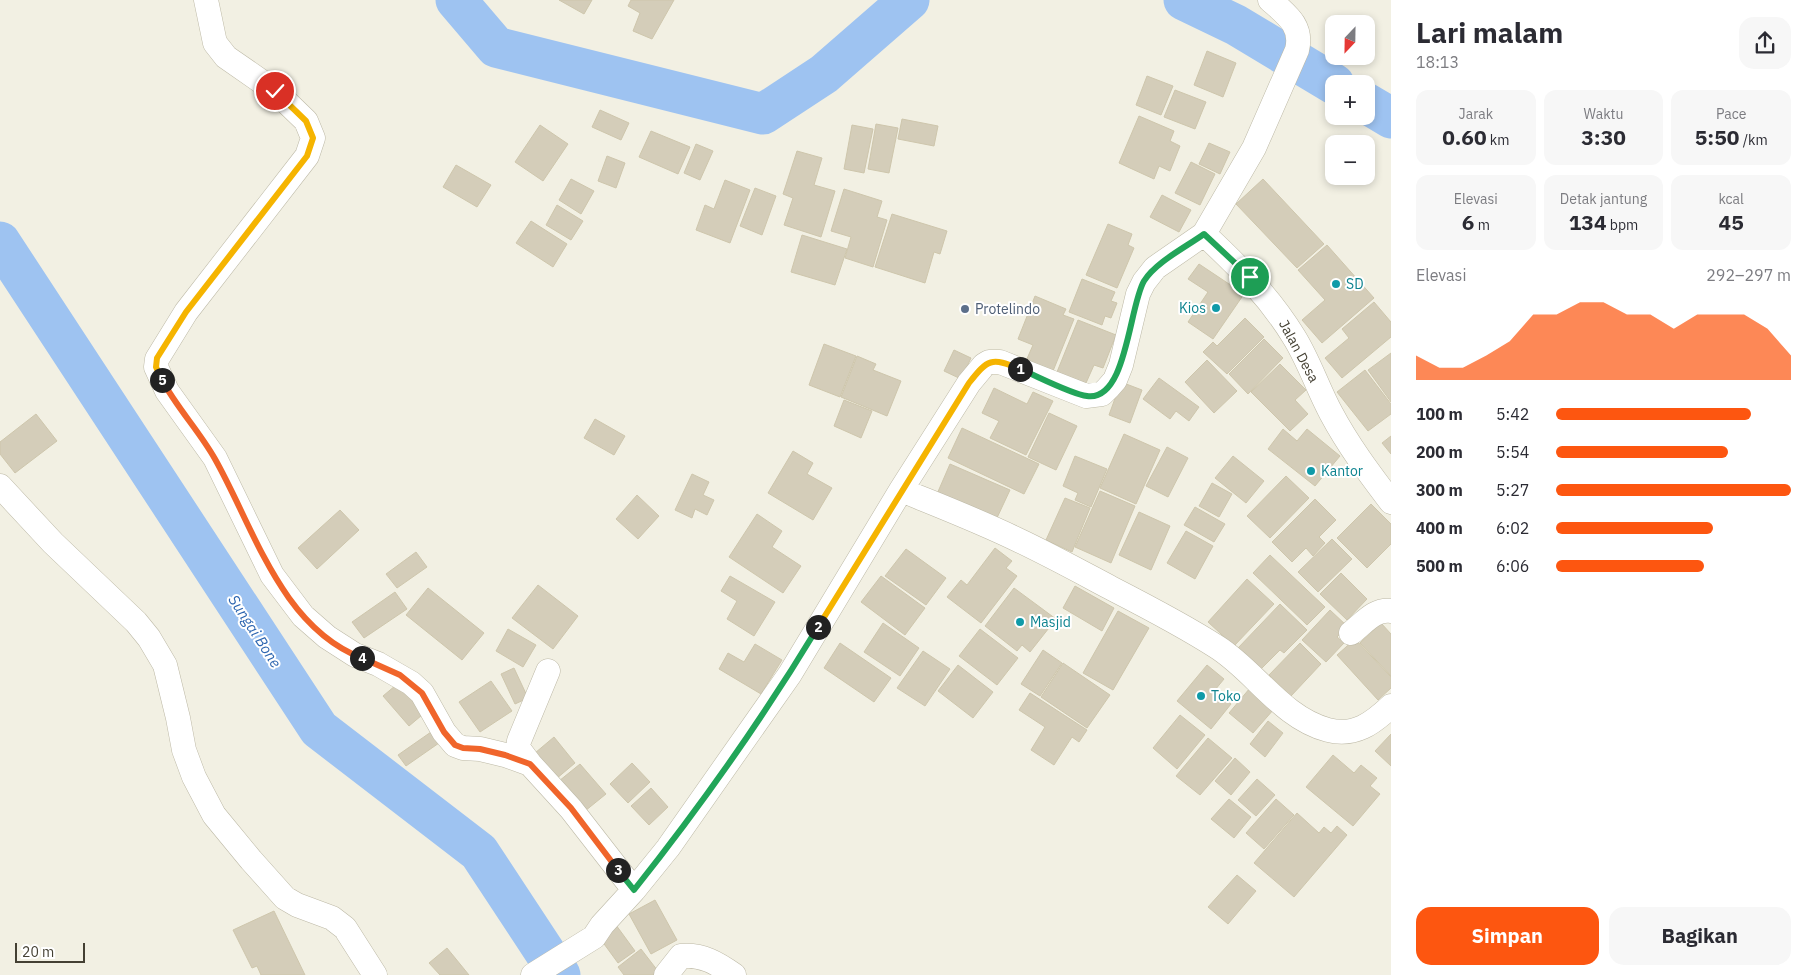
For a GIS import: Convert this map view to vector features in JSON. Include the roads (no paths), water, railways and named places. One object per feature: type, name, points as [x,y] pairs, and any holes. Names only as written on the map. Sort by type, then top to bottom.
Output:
[{"type":"street","points":[[206,0],[215,43],[226,57],[275,91],[306,121],[313,138],[307,156],[186,312],[157,358],[156,367],[159,375],[215,458],[272,575],[303,616],[327,637],[355,655],[378,664],[412,683],[422,693],[444,732],[455,745],[505,755],[530,764]]},
{"type":"street","points":[[533,975],[594,938],[602,925],[634,890],[707,793],[790,674],[901,490],[969,383],[984,365],[989,362],[1000,362],[1086,396],[1102,394],[1115,380],[1121,365],[1138,294],[1144,282],[1155,268],[1204,234],[1254,148],[1297,50],[1300,39],[1297,28],[1270,0]]},
{"type":"street","name":"Jalan Desa","points":[[1204,234],[1250,277],[1278,313],[1296,339],[1330,413],[1350,447],[1391,502]]},
{"type":"street","points":[[0,486],[53,543],[136,622],[150,638],[164,665],[184,750],[194,776],[214,815],[285,898],[297,906],[332,918],[345,928],[375,975]]},
{"type":"street","points":[[901,490],[1016,539],[1142,604],[1216,646],[1241,664],[1294,715],[1328,730],[1356,732],[1375,721],[1391,706]]},
{"type":"street","points":[[1351,633],[1373,615],[1383,610],[1391,611]]},
{"type":"street","points":[[548,671],[518,741],[518,748],[530,764],[571,808],[634,890]]},
{"type":"street","points":[[666,975],[674,962],[681,956],[695,955],[720,965],[734,975]]},
{"type":"waterway","points":[[456,0],[496,47],[763,114],[824,74],[909,0]]},
{"type":"waterway","points":[[1184,0],[1236,25],[1325,79]]},
{"type":"waterway","points":[[1375,108],[1391,118]]},
{"type":"waterway","name":"Sungai Bone","points":[[0,242],[319,729],[479,852],[560,975]]},
{"type":"place","name":"SD","points":[[1336,284]]},
{"type":"place","name":"Kios","points":[[1216,308]]},
{"type":"place","name":"Protelindo","points":[[965,309]]},
{"type":"place","name":"Kantor","points":[[1311,471]]},
{"type":"place","name":"Masjid","points":[[1020,622]]},
{"type":"place","name":"Toko","points":[[1201,696]]}]
